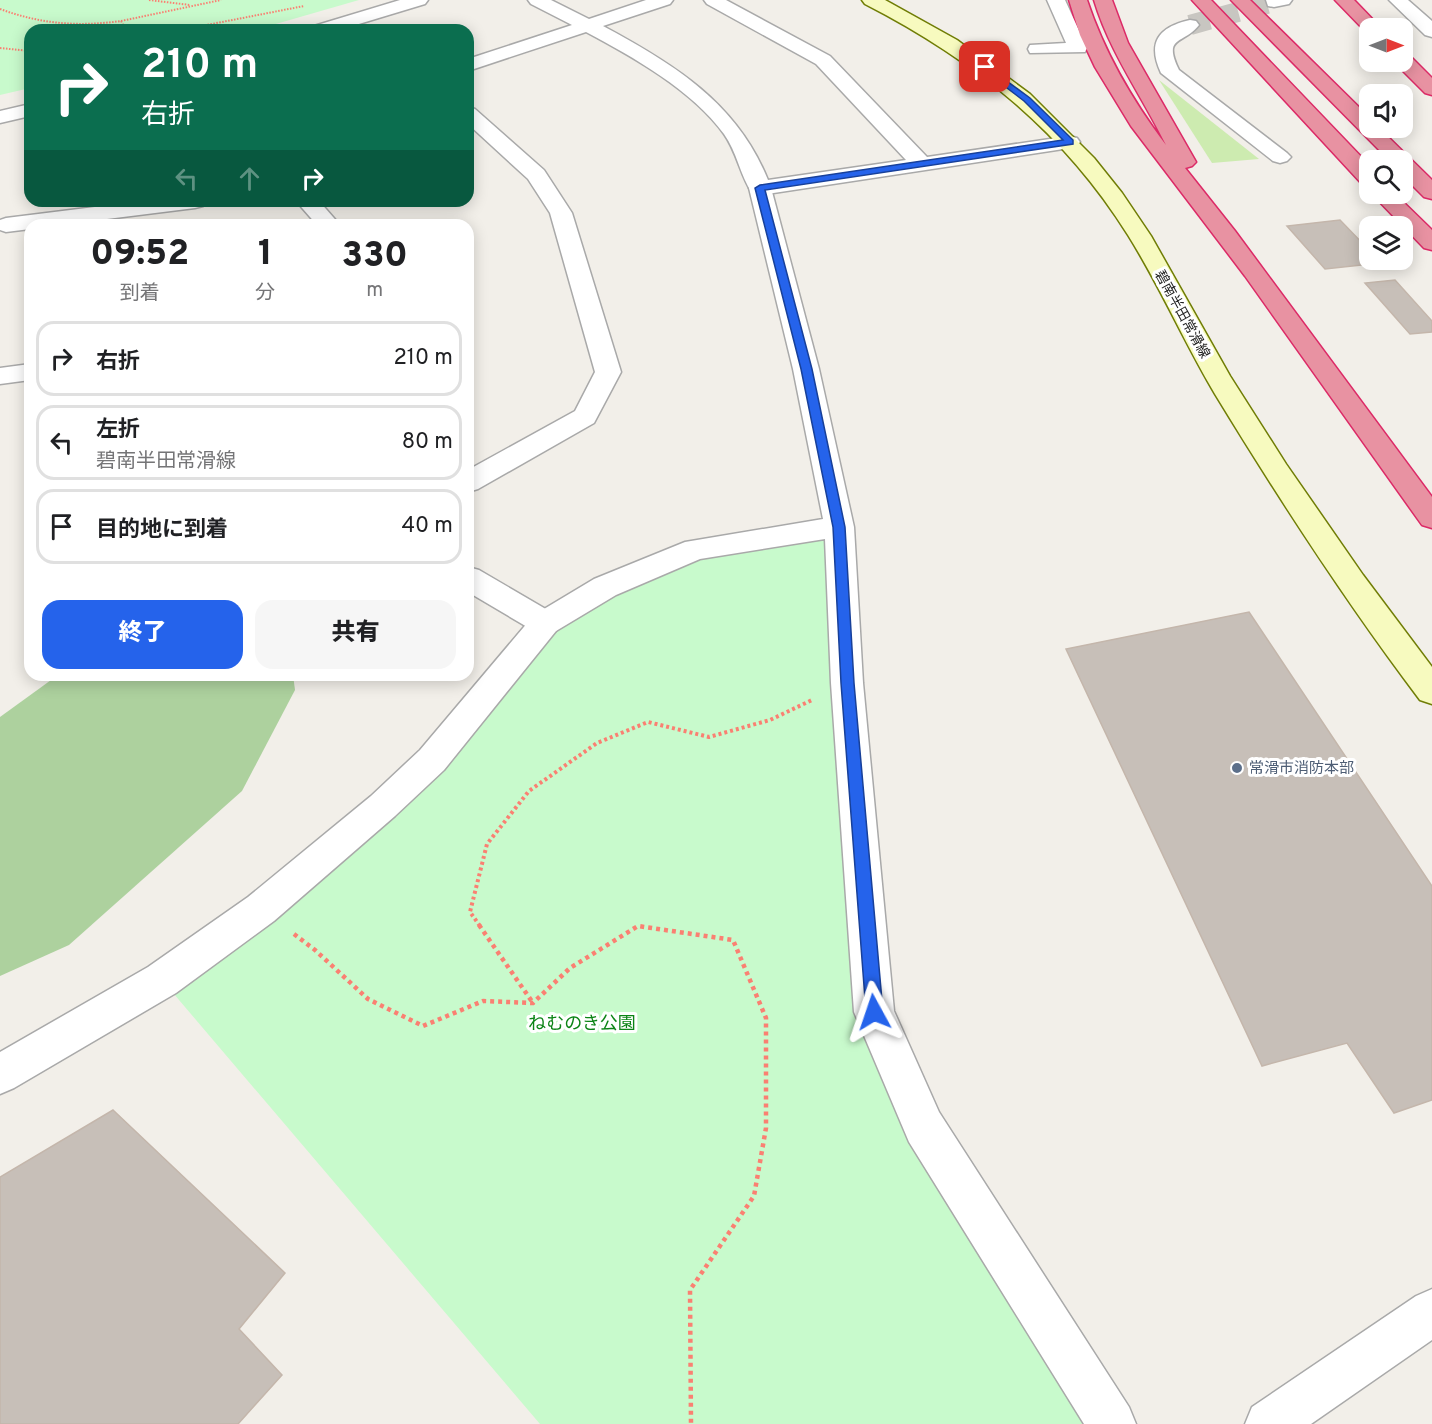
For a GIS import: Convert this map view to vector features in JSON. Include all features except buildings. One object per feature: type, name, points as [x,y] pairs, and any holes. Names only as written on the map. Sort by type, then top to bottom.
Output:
[{"type":"highway","points":[[1078,0],[1099,56],[1136,121],[1208,210],[1334,380],[1432,518]]},
{"type":"highway","points":[[1103,0],[1113,30],[1176,142],[1208,210]]},
{"type":"highway","points":[[1201,0],[1359,167]]},
{"type":"highway","points":[[1240,0],[1389,150]]},
{"type":"highway","points":[[1344,0],[1362,18]]},
{"type":"highway","points":[[1413,70],[1432,89]]},
{"type":"highway","points":[[1413,174],[1432,192]]},
{"type":"highway","points":[[1393,204],[1432,243]]},
{"type":"main road","name":"碧南半田常滑線","points":[[871,0],[942,38],[985,67],[1027,99],[1070,142],[1108,189],[1140,236],[1227,393],[1308,517],[1432,691]]},
{"type":"street","points":[[340,24],[419,0]]},
{"type":"street","points":[[537,0],[589,25],[671,74],[727,124],[750,161],[760,188],[806,369],[839,527],[848,683],[874,1012],[924,1127],[1112,1424]]},
{"type":"street","points":[[474,63],[664,0]]},
{"type":"street","points":[[713,0],[823,60],[920,162]]},
{"type":"street","points":[[1037,49],[1078,48],[1056,0]]},
{"type":"street","points":[[1398,0],[1432,31]]},
{"type":"street","points":[[1190,25],[1166,37],[1162,46],[1162,56],[1171,73],[1280,157]]},
{"type":"street","points":[[0,117],[24,111]]},
{"type":"street","points":[[474,118],[536,175],[561,213],[608,372],[585,417],[474,479]]},
{"type":"street","points":[[760,188],[920,162],[1070,142]]},
{"type":"street","points":[[3,227],[35,207]]},
{"type":"street","points":[[62,219],[151,207]]},
{"type":"street","points":[[312,207],[324,219]]},
{"type":"street","points":[[3,227],[24,224]]},
{"type":"street","points":[[0,376],[24,373]]},
{"type":"street","points":[[0,1074],[162,980],[261,909],[383,806],[432,760],[546,623],[605,587],[695,549],[839,527]]},
{"type":"street","points":[[474,581],[546,623]]},
{"type":"street","points":[[1269,1424],[1432,1312]]},
{"type":"path","points":[[149,0],[197,5]]},
{"type":"path","points":[[98,24],[222,0]]},
{"type":"path","points":[[211,24],[313,4]]},
{"type":"path","points":[[0,9],[39,22],[53,24]]},
{"type":"path","points":[[0,48],[24,50]]},
{"type":"path","points":[[532,1003],[470,912],[487,844],[530,791],[597,743],[648,722],[709,736],[770,720],[848,683]]},
{"type":"path","points":[[261,909],[315,950],[368,999],[423,1026],[483,1001],[532,1003],[570,969],[638,926],[734,940],[766,1018],[766,1128],[754,1196],[690,1290],[691,1424]]},
{"type":"green space","points":[[0,0],[359,0],[276,24],[24,24],[24,89],[0,95]]},
{"type":"green space","points":[[1159,80],[1259,159],[1212,163]]},
{"type":"green space","name":"ねむのき公園","points":[[839,527],[874,1012],[1112,1424],[540,1424],[162,980],[383,806],[546,623],[695,549]]},
{"type":"green space","points":[[50,681],[294,681],[295,690],[242,791],[69,945],[0,976],[0,717]]},
{"type":"tunnel","points":[[1190,25],[1274,2]]},
{"type":"place","name":"常滑市消防本部","points":[[1237,768]]},
{"type":"route","points":[[874,1012],[848,683],[839,527],[806,369],[760,188],[920,162],[1070,142],[1027,99],[985,67]]}]
